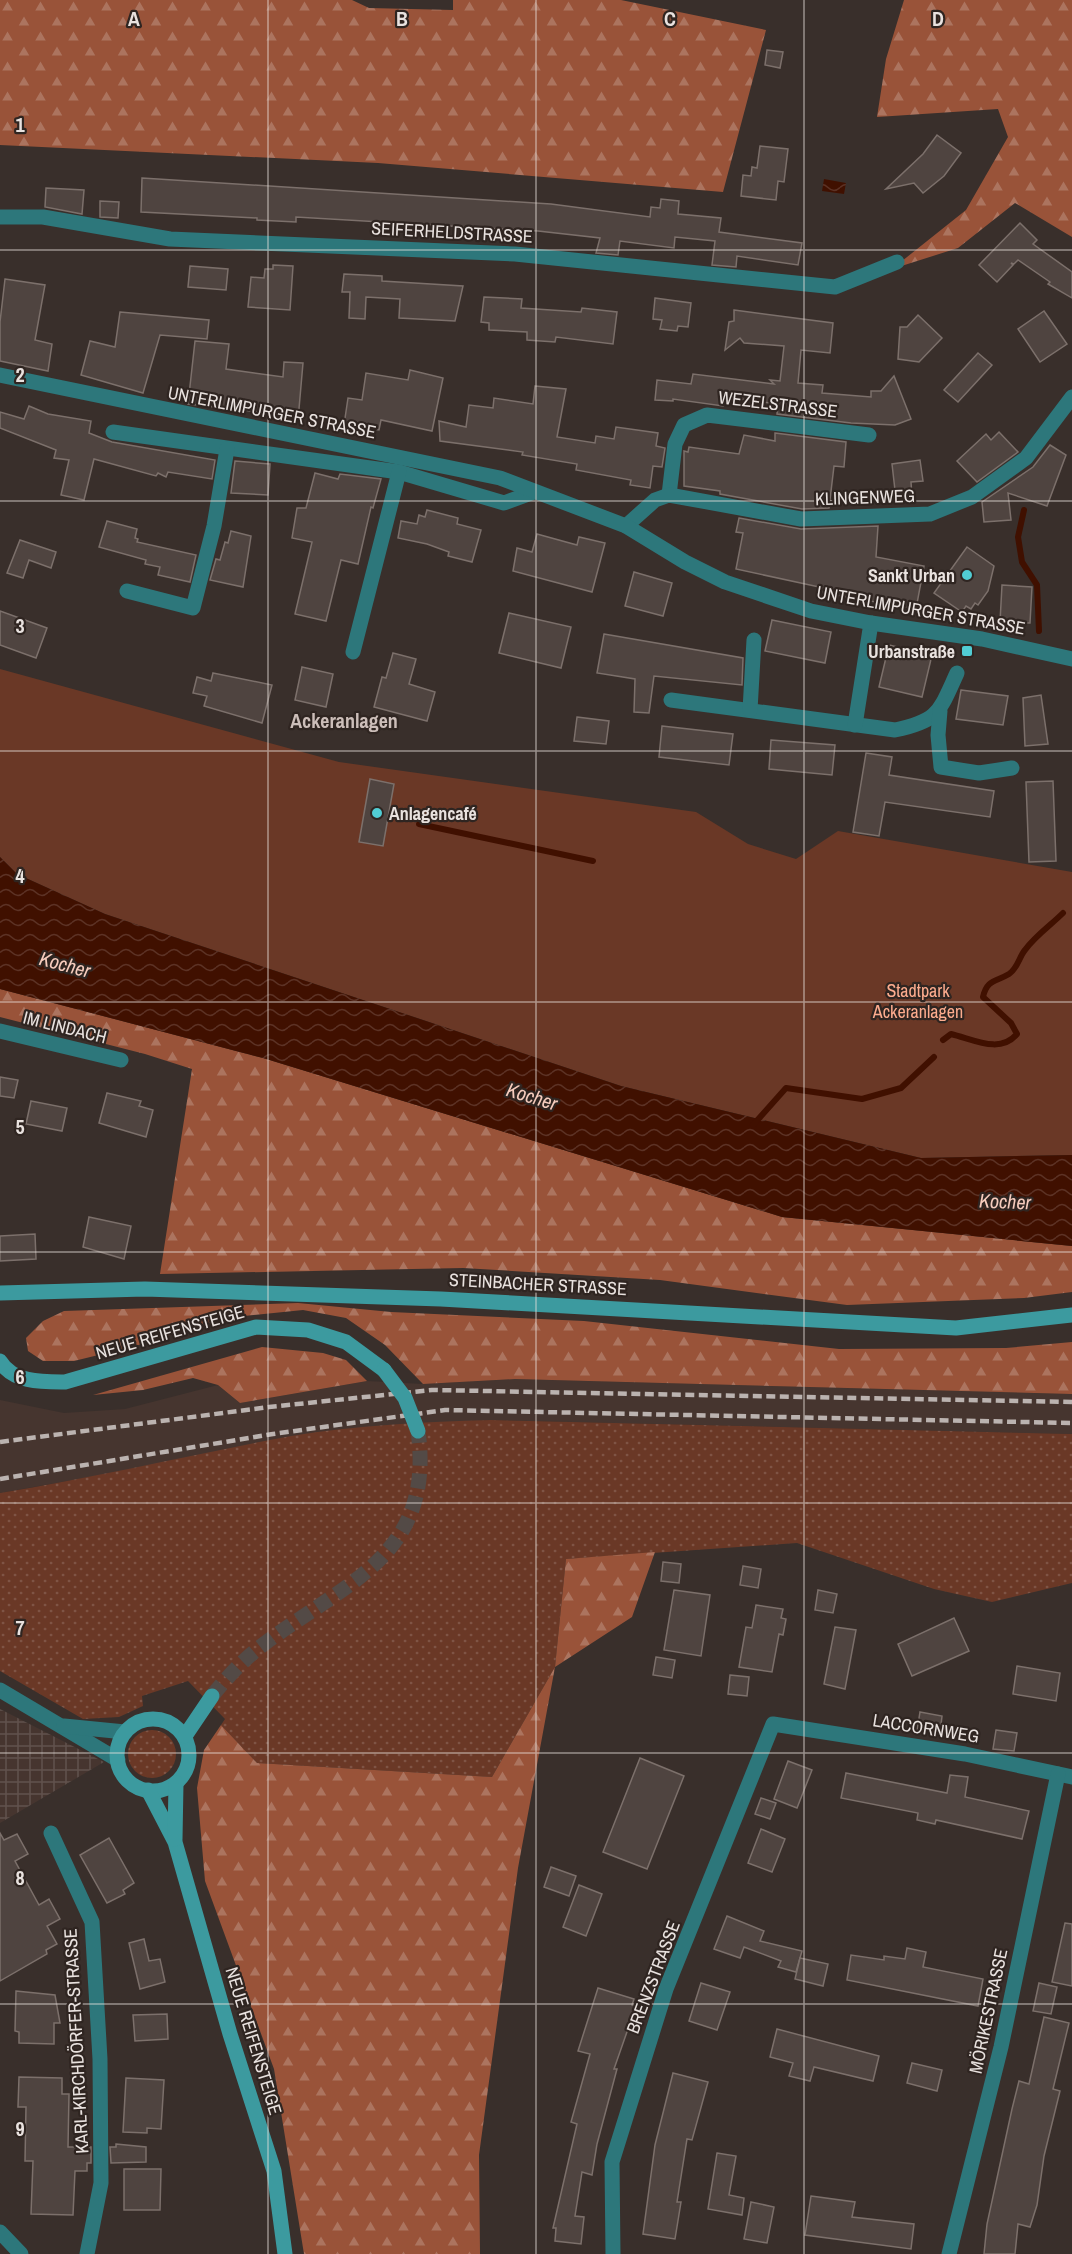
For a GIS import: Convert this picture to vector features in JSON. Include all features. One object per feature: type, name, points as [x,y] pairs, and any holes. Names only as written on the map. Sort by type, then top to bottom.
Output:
[{"type":"main road","name":"STEINBACHER STRASSE","points":[[0,1293],[145,1289],[441,1299],[956,1328],[1072,1315]]},
{"type":"main road","name":"NEUE REIFENSTEIGE","points":[[0,1361],[5,1369],[34,1382],[65,1382],[256,1328],[308,1330],[345,1342],[384,1370],[405,1398],[418,1431]]},
{"type":"main road","points":[[173,1724],[208,1700],[185,1737]]},
{"type":"main road","points":[[153,1718],[173,1724],[185,1737],[189,1748],[189,1761],[184,1773],[176,1783],[167,1788],[148,1790],[128,1780],[118,1761],[117,1750],[125,1732],[142,1720],[153,1718]]},
{"type":"main road","name":"NEUE REIFENSTEIGE","points":[[175,1842],[176,1783]]},
{"type":"main road","name":"NEUE REIFENSTEIGE","points":[[148,1790],[175,1842],[230,2034],[274,2171],[285,2254]]},
{"type":"street","name":"SEIFERHELDSTRASSE","points":[[0,217],[43,217],[170,239],[515,254],[835,287],[897,262]]},
{"type":"street","name":"UNTERLIMPURGER STRASSE","points":[[0,375],[121,403],[500,478],[626,526],[685,562],[725,582],[812,611],[871,623],[982,639],[1072,659]]},
{"type":"street","name":"KLINGENWEG","points":[[669,495],[801,519],[930,514],[972,497],[1026,458],[1072,397]]},
{"type":"street","name":"WEZELSTRASSE","points":[[669,495],[675,444],[684,425],[707,415],[869,435]]},
{"type":"street","name":"UNTERLIMPURGER STRASSE","points":[[113,432],[399,472],[504,503],[534,492]]},
{"type":"street","points":[[127,591],[193,608],[214,526],[228,449]]},
{"type":"street","points":[[353,652],[399,472]]},
{"type":"street","points":[[626,526],[655,500],[669,495]]},
{"type":"street","points":[[855,724],[871,623]]},
{"type":"street","points":[[750,710],[754,640]]},
{"type":"street","points":[[957,674],[940,711],[938,735],[941,767],[979,772],[1012,768]]},
{"type":"street","points":[[672,700],[895,730],[921,724],[940,711]]},
{"type":"street","name":"IM LINDACH","points":[[0,1031],[121,1060]]},
{"type":"street","points":[[0,1690],[118,1761]]},
{"type":"street","name":"LACCORNWEG","points":[[773,1724],[965,1754],[1065,1776]]},
{"type":"street","name":"BRENZSTRASSE","points":[[613,2254],[612,2162],[666,1989],[773,1724]]},
{"type":"street","points":[[58,1726],[125,1732]]},
{"type":"street","name":"MÖRIKESTRASSE","points":[[949,2254],[1065,1776]]},
{"type":"street","name":"KARL-KIRCHDÖRFER-STRASSE","points":[[51,1833],[92,1922],[100,2059],[101,2183],[87,2254]]},
{"type":"street","points":[[0,2232],[21,2254]]},
{"type":"shaded area","points":[[515,1379],[1072,1394],[1072,1434],[491,1420],[292,1436],[174,1462],[0,1493],[0,1400],[64,1413],[125,1409],[218,1385],[240,1403],[367,1381],[423,1384]]},
{"type":"shaded area","points":[[0,1709],[104,1762],[0,1823]]},
{"type":"green space","points":[[0,0],[352,0],[369,8],[453,10],[453,0],[621,0],[766,30],[723,192],[378,163],[0,145]]},
{"type":"green space","points":[[904,0],[1072,0],[1072,237],[1015,203],[958,248],[892,269],[966,210],[1008,137],[998,109],[877,117],[886,59]]},
{"type":"green space","name":"Stadtpark Ackeranlagen","points":[[0,669],[339,762],[696,812],[748,844],[796,859],[838,831],[1072,872],[1072,1155],[921,1158],[621,1086],[105,914],[17,874],[0,857]]},
{"type":"green space","points":[[0,989],[263,1058],[782,1217],[1072,1246],[1072,1292],[1024,1298],[847,1305],[660,1280],[463,1268],[160,1274],[192,1069],[145,1054],[0,1017]]},
{"type":"green space","points":[[298,1303],[391,1312],[584,1321],[839,1349],[1006,1348],[1072,1342],[1072,1394],[515,1379],[423,1384],[385,1345],[346,1318],[303,1310],[225,1318],[135,1346],[74,1361],[43,1361],[28,1351],[26,1338],[43,1321],[64,1311]]},
{"type":"green space","points":[[262,1347],[323,1353],[346,1360],[367,1381],[240,1403],[218,1385],[193,1378],[143,1390],[93,1395]]},
{"type":"green space","points":[[491,1420],[1072,1434],[1072,1583],[992,1602],[934,1589],[797,1543],[566,1559],[555,1667],[492,1777],[257,1763],[221,1725],[225,1719],[188,1681],[142,1696],[143,1706],[119,1717],[83,1719],[0,1671],[0,1493],[316,1432],[390,1425]]},
{"type":"green space","points":[[655,1552],[632,1617],[555,1667],[566,1559]]},
{"type":"green space","points":[[555,1667],[518,1868],[479,2155],[480,2254],[304,2254],[274,2069],[205,1881],[197,1788],[204,1750],[221,1725],[257,1763],[492,1777]]},
{"type":"green space","points":[[147,1730],[157,1730],[169,1737],[176,1749],[176,1759],[169,1771],[157,1778],[147,1778],[132,1767],[128,1759],[128,1749],[139,1734]]},
{"type":"water","points":[[824,179],[846,183],[844,194],[822,191]]},
{"type":"water","name":"Kocher","points":[[0,857],[17,874],[105,914],[621,1086],[921,1158],[1072,1155],[1072,1246],[782,1217],[263,1058],[0,989]]},
{"type":"building","points":[[767,50],[783,52],[780,68],[765,65]]},
{"type":"building","points":[[937,135],[961,153],[944,176],[923,193],[914,183],[886,189],[923,154]]},
{"type":"building","points":[[760,146],[788,149],[784,182],[778,181],[776,200],[741,196],[743,175],[751,176],[752,167],[757,168]]},
{"type":"building","points":[[142,178],[551,204],[650,217],[651,207],[660,208],[661,199],[679,201],[678,214],[721,218],[719,232],[802,243],[798,265],[737,256],[736,267],[712,265],[715,241],[675,237],[674,248],[620,241],[618,255],[596,253],[600,238],[538,231],[296,217],[296,222],[141,212]]},
{"type":"building","points":[[46,188],[84,190],[82,214],[45,207]]},
{"type":"building","points":[[100,201],[119,202],[118,218],[100,217]]},
{"type":"building","points":[[1020,223],[1037,240],[1033,244],[1072,272],[1072,298],[1048,284],[1050,282],[1018,260],[1014,264],[1011,263],[1013,265],[997,282],[979,265]]},
{"type":"building","points":[[273,265],[293,266],[290,310],[248,307],[251,277],[264,278],[265,269],[273,269]]},
{"type":"building","points":[[190,266],[228,269],[226,290],[188,287]]},
{"type":"building","points":[[344,274],[382,276],[382,281],[463,286],[455,321],[399,318],[400,299],[366,297],[365,319],[349,318],[350,292],[342,292]]},
{"type":"building","points":[[5,279],[45,285],[35,340],[52,344],[48,371],[0,361],[0,322]]},
{"type":"building","points":[[484,297],[522,299],[521,308],[581,312],[582,308],[617,312],[613,344],[556,337],[555,342],[527,340],[527,332],[489,330],[489,323],[481,322]]},
{"type":"building","points":[[655,298],[691,303],[688,327],[678,326],[677,331],[660,329],[662,320],[653,319]]},
{"type":"building","points":[[734,310],[833,323],[830,353],[801,350],[798,383],[823,385],[822,393],[871,397],[871,391],[881,391],[894,376],[911,419],[895,425],[851,423],[777,414],[778,404],[724,397],[723,406],[673,399],[673,401],[655,400],[657,380],[691,384],[693,374],[774,384],[770,380],[780,381],[784,346],[744,343],[740,338],[725,350],[729,322],[734,321]]},
{"type":"building","points":[[1044,311],[1067,344],[1040,362],[1018,329]]},
{"type":"building","points":[[120,312],[209,320],[207,339],[160,335],[143,393],[81,375],[90,341],[115,347]]},
{"type":"building","points":[[918,315],[942,338],[919,362],[898,359],[900,327],[907,327]]},
{"type":"building","points":[[195,341],[229,344],[226,369],[283,377],[284,362],[303,363],[298,420],[251,411],[188,404]]},
{"type":"building","points":[[978,353],[992,365],[958,402],[944,390]]},
{"type":"building","points":[[410,370],[443,378],[432,431],[381,420],[379,430],[344,425],[348,398],[362,400],[366,373],[408,380]]},
{"type":"building","points":[[535,386],[566,389],[557,437],[595,443],[596,436],[614,439],[616,427],[658,433],[656,446],[665,448],[662,467],[653,466],[650,488],[630,485],[631,480],[576,470],[577,464],[522,455],[523,452],[440,441],[439,421],[466,427],[469,405],[493,408],[494,398],[533,404]]},
{"type":"building","points":[[29,406],[48,414],[91,421],[89,433],[112,442],[215,460],[212,479],[168,472],[166,477],[158,473],[156,476],[94,459],[84,500],[61,495],[69,460],[54,458],[56,450],[0,428],[0,412],[24,419]]},
{"type":"building","points":[[999,432],[1018,452],[977,482],[957,461],[986,434],[991,440]]},
{"type":"building","points":[[775,433],[846,442],[844,467],[834,466],[829,508],[802,509],[720,494],[720,491],[684,486],[684,451],[688,452],[689,447],[739,454],[744,435],[775,441]]},
{"type":"building","points":[[1050,445],[1066,455],[1047,506],[1008,493],[1011,520],[984,522],[982,502],[1033,467]]},
{"type":"building","points":[[920,460],[923,481],[911,482],[912,497],[896,499],[892,464]]},
{"type":"building","points":[[235,461],[270,464],[268,495],[231,493]]},
{"type":"building","points":[[315,473],[338,479],[340,474],[381,479],[373,508],[371,507],[358,564],[341,560],[326,621],[295,614],[312,542],[292,538],[297,508],[306,508]]},
{"type":"building","points":[[427,510],[458,518],[457,524],[481,530],[472,562],[448,556],[449,552],[427,544],[398,538],[401,521],[417,524],[419,515],[425,517]]},
{"type":"building","points":[[739,518],[801,529],[878,526],[876,557],[924,566],[916,609],[823,593],[824,588],[736,569],[743,533],[736,532]]},
{"type":"building","points":[[107,521],[137,529],[135,538],[138,539],[137,542],[196,555],[190,582],[158,575],[160,567],[145,564],[146,560],[99,547]]},
{"type":"building","points":[[231,531],[251,536],[243,587],[210,580],[216,559],[220,560]]},
{"type":"building","points":[[537,534],[577,545],[579,537],[605,543],[592,592],[513,571],[517,548],[532,552]]},
{"type":"building","points":[[20,540],[56,552],[51,568],[29,560],[23,578],[7,573]]},
{"type":"building","name":"Sankt Urban","points":[[967,547],[994,566],[988,591],[978,605],[975,603],[971,609],[966,606],[962,612],[934,593]]},
{"type":"building","points":[[634,572],[672,583],[663,616],[625,606]]},
{"type":"building","points":[[1002,585],[1032,587],[1030,623],[1000,622]]},
{"type":"building","points":[[0,611],[47,628],[36,658],[0,645]]},
{"type":"building","points":[[509,613],[571,627],[561,668],[499,653]]},
{"type":"building","points":[[772,620],[831,632],[825,663],[765,651]]},
{"type":"building","points":[[604,634],[743,658],[742,685],[654,676],[649,713],[634,712],[635,679],[597,673]]},
{"type":"building","points":[[889,645],[932,655],[922,697],[879,687]]},
{"type":"building","points":[[393,653],[416,659],[409,684],[435,692],[427,721],[374,707],[382,677],[386,678]]},
{"type":"building","points":[[302,667],[333,674],[326,707],[295,700]]},
{"type":"building","points":[[213,673],[272,685],[262,723],[204,706],[207,696],[193,693],[197,677],[211,681]]},
{"type":"building","points":[[961,690],[1008,696],[1003,725],[956,719]]},
{"type":"building","points":[[1041,695],[1048,744],[1025,746],[1023,698]]},
{"type":"building","points":[[577,717],[609,721],[606,744],[574,741]]},
{"type":"building","points":[[662,726],[733,734],[729,765],[659,757]]},
{"type":"building","points":[[771,740],[835,745],[832,775],[769,769]]},
{"type":"building","points":[[866,753],[892,757],[889,775],[994,791],[990,817],[885,802],[879,836],[853,832]]},
{"type":"building","points":[[370,779],[394,784],[383,846],[359,842]]},
{"type":"building","points":[[1053,781],[1056,861],[1029,862],[1026,782]]},
{"type":"building","points":[[0,1077],[18,1080],[14,1098],[0,1096]]},
{"type":"building","points":[[107,1093],[141,1101],[139,1106],[153,1110],[146,1137],[99,1123]]},
{"type":"building","points":[[31,1101],[67,1108],[62,1131],[26,1124]]},
{"type":"building","points":[[89,1217],[131,1226],[124,1259],[83,1247]]},
{"type":"building","points":[[35,1234],[36,1259],[0,1261],[0,1236]]},
{"type":"building","points":[[663,1562],[681,1564],[679,1583],[661,1581]]},
{"type":"building","points":[[743,1566],[761,1569],[758,1588],[740,1585]]},
{"type":"building","points":[[674,1590],[710,1595],[701,1656],[664,1650]]},
{"type":"building","points":[[818,1590],[837,1594],[833,1613],[815,1610]]},
{"type":"building","points":[[756,1605],[783,1609],[781,1618],[786,1619],[783,1635],[779,1634],[772,1672],[739,1667],[746,1627],[752,1628]]},
{"type":"building","points":[[954,1618],[969,1651],[912,1676],[898,1644]]},
{"type":"building","points":[[835,1627],[856,1630],[845,1689],[824,1684]]},
{"type":"building","points":[[656,1657],[675,1660],[672,1678],[653,1675]]},
{"type":"building","points":[[1017,1666],[1060,1673],[1056,1701],[1013,1694]]},
{"type":"building","points":[[730,1675],[749,1677],[747,1696],[728,1694]]},
{"type":"building","points":[[920,1712],[942,1716],[940,1733],[917,1731]]},
{"type":"building","points":[[996,1730],[1017,1733],[1014,1751],[993,1749]]},
{"type":"building","points":[[640,1758],[684,1776],[647,1869],[603,1852]]},
{"type":"building","points":[[788,1761],[812,1770],[797,1808],[774,1799]]},
{"type":"building","points":[[846,1773],[947,1793],[950,1775],[968,1777],[965,1797],[1029,1811],[1022,1839],[936,1820],[935,1824],[917,1820],[918,1813],[841,1798]]},
{"type":"building","points":[[761,1798],[776,1803],[770,1819],[755,1814]]},
{"type":"building","points":[[761,1829],[785,1839],[772,1872],[748,1863]]},
{"type":"building","points":[[0,1833],[4,1840],[17,1834],[28,1854],[15,1861],[39,1905],[49,1899],[60,1919],[47,1926],[57,1944],[46,1950],[47,1954],[0,1981]]},
{"type":"building","points":[[109,1838],[134,1883],[123,1890],[125,1894],[107,1903],[80,1855]]},
{"type":"building","points":[[551,1867],[576,1876],[569,1896],[544,1887]]},
{"type":"building","points":[[579,1885],[602,1894],[586,1936],[563,1927]]},
{"type":"building","points":[[727,1916],[764,1931],[760,1941],[802,1951],[796,1972],[778,1967],[781,1961],[744,1947],[740,1958],[714,1949]]},
{"type":"building","points":[[1065,1923],[1072,1924],[1072,1986],[1052,1982]]},
{"type":"building","points":[[144,1939],[149,1961],[160,1959],[165,1982],[140,1989],[129,1943]]},
{"type":"building","points":[[907,1948],[926,1952],[923,1967],[983,1979],[978,2006],[847,1980],[851,1955],[884,1960],[884,1956],[905,1959]]},
{"type":"building","points":[[800,1958],[828,1964],[823,1986],[795,1979]]},
{"type":"building","points":[[701,1983],[730,1992],[717,2030],[689,2021]]},
{"type":"building","points":[[1039,1983],[1057,1987],[1051,2014],[1033,2011]]},
{"type":"building","points":[[598,1988],[634,1999],[632,2005],[636,2006],[614,2069],[617,2069],[597,2144],[592,2175],[582,2172],[575,2216],[584,2217],[581,2244],[555,2241],[556,2228],[553,2228],[577,2124],[571,2122],[590,2054],[578,2051]]},
{"type":"building","points":[[16,1991],[55,1995],[60,2023],[54,2023],[54,2044],[19,2043],[19,2032],[15,2031]]},
{"type":"building","points":[[167,2014],[168,2039],[135,2041],[133,2015]]},
{"type":"building","points":[[1044,2017],[1069,2023],[1053,2089],[1060,2091],[1044,2156],[1037,2205],[1030,2227],[1018,2224],[1015,2254],[984,2254],[987,2224],[1019,2081],[1029,2084]]},
{"type":"building","points":[[777,2029],[879,2056],[873,2081],[814,2067],[810,2081],[789,2076],[793,2063],[770,2057]]},
{"type":"building","points":[[912,2063],[942,2070],[937,2091],[907,2083]]},
{"type":"building","points":[[673,2073],[708,2082],[692,2140],[687,2139],[677,2202],[681,2202],[675,2239],[643,2234],[655,2145]]},
{"type":"building","points":[[19,2077],[62,2078],[62,2094],[69,2094],[68,2147],[91,2147],[91,2163],[87,2163],[87,2171],[75,2171],[73,2215],[31,2214],[33,2161],[25,2161],[26,2107],[18,2107]]},
{"type":"building","points":[[126,2078],[164,2080],[161,2129],[147,2128],[147,2133],[123,2132]]},
{"type":"building","points":[[116,2144],[146,2147],[146,2162],[111,2163],[110,2147],[116,2147]]},
{"type":"building","points":[[717,2153],[736,2156],[729,2195],[744,2198],[742,2215],[708,2209]]},
{"type":"building","points":[[124,2169],[161,2169],[160,2210],[124,2210]]},
{"type":"building","points":[[811,2196],[855,2202],[852,2217],[914,2224],[911,2249],[805,2235]]},
{"type":"building","points":[[751,2202],[774,2207],[767,2243],[744,2239]]},
{"type":"waterway","points":[[1024,510],[1018,537],[1022,562],[1037,585],[1039,631]]},
{"type":"waterway","points":[[419,824],[593,861]]},
{"type":"waterway","points":[[943,1040],[951,1034],[978,1042],[995,1044],[1010,1040],[1017,1034],[1011,1023],[983,997],[985,991],[990,984],[1012,972],[1029,945],[1063,913]]},
{"type":"waterway","points":[[753,1125],[786,1088],[862,1099],[901,1088],[934,1057]]},
{"type":"tunnel","points":[[212,1696],[230,1675],[264,1644],[353,1582],[378,1561],[398,1537],[413,1508],[420,1473],[418,1431]]},
{"type":"railway","points":[[0,1442],[269,1407],[432,1390],[1072,1402]]},
{"type":"railway","points":[[0,1479],[273,1434],[445,1410],[1072,1423]]},
{"type":"place","name":"Sankt Urban","points":[[967,575]]},
{"type":"place","name":"Urbanstraße","points":[[967,651]]},
{"type":"place","name":"Anlagencafé","points":[[377,813]]},
{"type":"district","name":"Ackeranlagen","points":[[344,720]]}]
